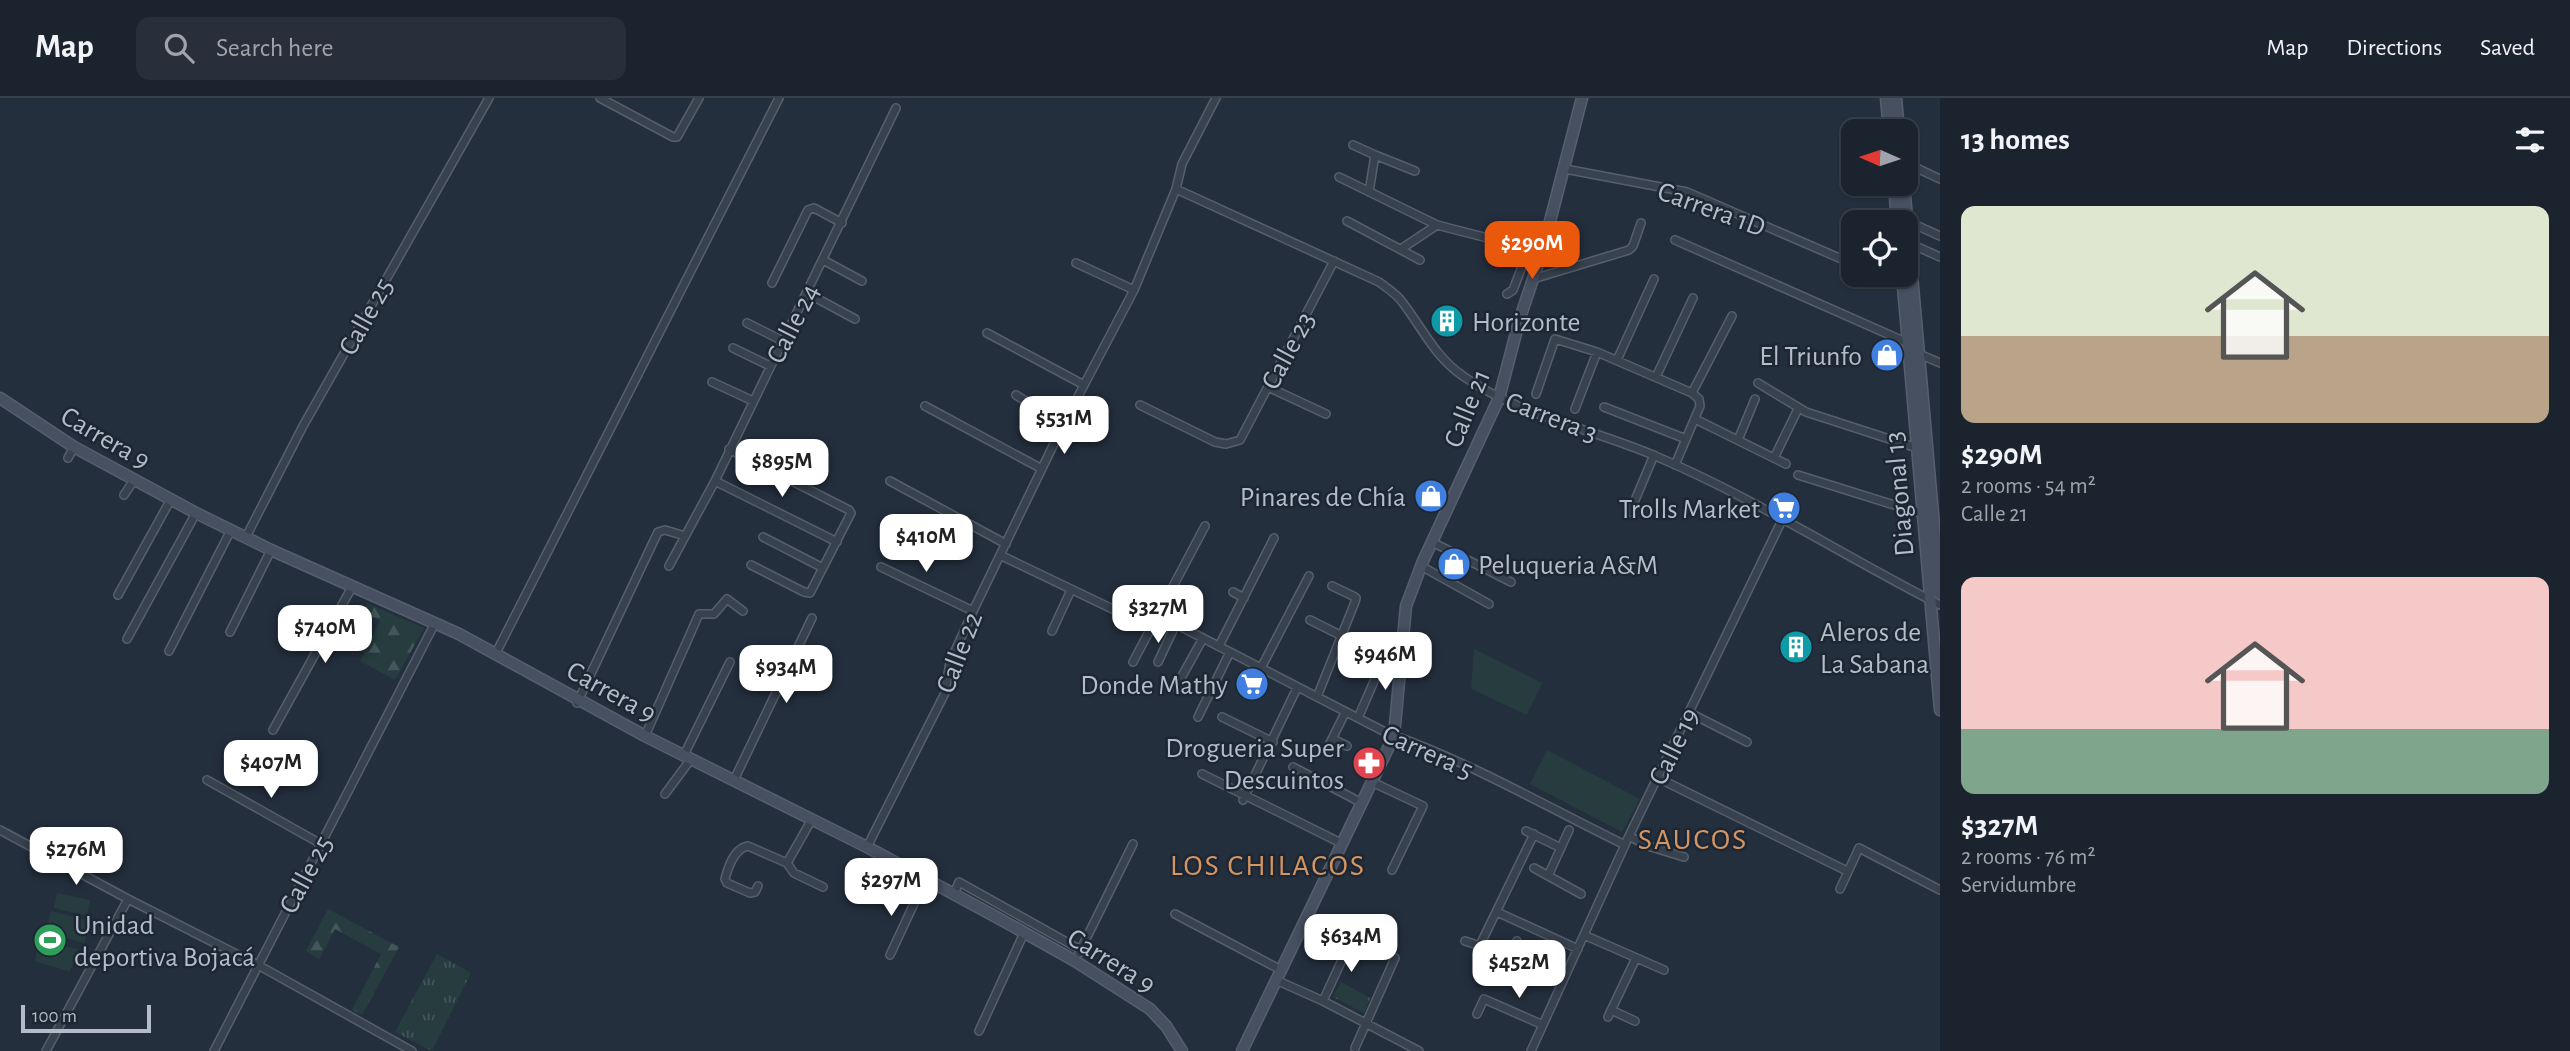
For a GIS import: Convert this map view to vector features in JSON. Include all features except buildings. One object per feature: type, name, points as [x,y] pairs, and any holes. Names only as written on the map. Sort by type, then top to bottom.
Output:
[{"type":"main road","name":"Calle 21","points":[[1242,1051],[1394,736],[1406,606],[1421,566],[1499,398],[1565,169],[1582,98]]},
{"type":"main road","points":[[1886,98],[1888,119]]},
{"type":"main road","points":[[1896,98],[1898,119]]},
{"type":"main road","name":"Diagonal 13","points":[[1903,287],[1923,514],[1937,599]]},
{"type":"main road","name":"Diagonal 13","points":[[1913,287],[1937,599],[1940,710]]},
{"type":"main road","name":"Carrera 9","points":[[0,398],[74,447],[196,513],[496,653],[577,702],[867,847],[954,894],[1075,961],[1150,1009],[1170,1031],[1182,1051]]},
{"type":"street","name":"Calle 25","points":[[246,537],[303,426],[489,98]]},
{"type":"street","points":[[600,98],[673,137],[677,137],[699,98]]},
{"type":"street","points":[[496,653],[779,98]]},
{"type":"street","points":[[1076,263],[1134,290],[1176,189],[1182,164],[1216,98]]},
{"type":"street","name":"Calle 24","points":[[669,566],[715,481],[896,108]]},
{"type":"street","points":[[1353,145],[1415,171]]},
{"type":"street","points":[[1369,192],[1375,155]]},
{"type":"street","name":"Carrera 1D","points":[[1565,169],[1687,192],[1841,259]]},
{"type":"street","points":[[1918,169],[1940,179]]},
{"type":"street","points":[[1339,177],[1437,225],[1542,252]]},
{"type":"street","name":"Carrera 3","points":[[1176,189],[1388,288],[1402,300],[1436,351],[1461,376],[1499,398],[1654,455],[1937,599]]},
{"type":"street","points":[[772,283],[808,211],[814,208],[842,223]]},
{"type":"street","points":[[1347,221],[1420,260]]},
{"type":"street","points":[[1532,279],[1629,250],[1641,223]]},
{"type":"street","points":[[1401,249],[1437,225]]},
{"type":"street","points":[[1918,228],[1940,236]]},
{"type":"street","points":[[1675,240],[1908,344]]},
{"type":"street","points":[[1918,247],[1940,257]]},
{"type":"street","points":[[1507,294],[1513,290],[1529,248]]},
{"type":"street","points":[[823,260],[862,281]]},
{"type":"street","name":"Calle 23","points":[[1140,405],[1215,442],[1226,444],[1240,440],[1334,261]]},
{"type":"street","points":[[1616,360],[1654,279]]},
{"type":"street","name":"Calle 22","points":[[867,847],[944,693],[950,662],[973,611],[1063,425],[1134,290]]},
{"type":"street","points":[[807,293],[855,319]]},
{"type":"street","points":[[1656,377],[1693,299]]},
{"type":"street","points":[[1692,393],[1732,316]]},
{"type":"street","points":[[747,323],[783,341]]},
{"type":"street","points":[[987,333],[1084,385]]},
{"type":"street","points":[[1536,394],[1555,338],[1597,352],[1692,393],[1699,399],[1700,406],[1675,465]]},
{"type":"street","points":[[733,348],[770,366]]},
{"type":"street","points":[[1575,409],[1597,352]]},
{"type":"street","points":[[1919,354],[1940,363]]},
{"type":"street","points":[[712,382],[753,401]]},
{"type":"street","points":[[1758,383],[1806,412],[1917,448]]},
{"type":"street","points":[[1268,387],[1326,414]]},
{"type":"street","points":[[1016,395],[1063,425]]},
{"type":"street","points":[[1738,440],[1755,399]]},
{"type":"street","points":[[925,406],[1042,469]]},
{"type":"street","points":[[1604,407],[1686,439]]},
{"type":"street","points":[[1774,458],[1797,411]]},
{"type":"street","points":[[1695,419],[1786,464]]},
{"type":"street","points":[[68,458],[74,447]]},
{"type":"street","points":[[729,449],[849,510],[850,517],[809,593],[751,565]]},
{"type":"street","points":[[1630,512],[1654,455]]},
{"type":"street","points":[[1798,475],[1923,514]]},
{"type":"street","points":[[124,495],[134,480]]},
{"type":"street","points":[[715,481],[837,542]]},
{"type":"street","points":[[890,481],[1006,544]]},
{"type":"street","points":[[118,595],[171,499]]},
{"type":"street","points":[[127,639],[196,513]]},
{"type":"street","name":"Calle 19","points":[[1531,1051],[1629,836],[1783,519]]},
{"type":"street","points":[[1133,662],[1205,526]]},
{"type":"street","points":[[169,651],[231,530]]},
{"type":"street","points":[[577,702],[658,532],[665,530],[685,536]]},
{"type":"street","points":[[763,537],[824,568]]},
{"type":"street","points":[[1219,646],[1275,538]]},
{"type":"street","points":[[1432,542],[1511,582]]},
{"type":"street","points":[[230,632],[271,550]]},
{"type":"street","points":[[1000,555],[1152,628]]},
{"type":"street","points":[[1421,566],[1489,604]]},
{"type":"street","points":[[881,567],[973,611]]},
{"type":"street","points":[[1261,668],[1309,576]]},
{"type":"street","points":[[273,730],[352,586]]},
{"type":"street","points":[[1317,697],[1356,598],[1332,586]]},
{"type":"street","points":[[1052,631],[1071,590]]},
{"type":"street","points":[[1233,592],[1244,598]]},
{"type":"street","points":[[645,736],[699,614],[714,614],[727,599],[743,611]]},
{"type":"street","name":"Carrera 5","points":[[1158,615],[1345,713],[1394,736],[1405,738],[1625,845]]},
{"type":"street","points":[[734,780],[812,618]]},
{"type":"street","points":[[1310,620],[1342,636]]},
{"type":"street","name":"Calle 25","points":[[214,1051],[435,623]]},
{"type":"street","points":[[1158,662],[1176,624]]},
{"type":"street","points":[[1176,687],[1202,640]]},
{"type":"street","points":[[1358,718],[1385,656],[1396,647],[1402,648]]},
{"type":"street","points":[[1198,718],[1229,654]]},
{"type":"street","points":[[665,794],[687,757],[730,662]]},
{"type":"street","points":[[1244,798],[1297,688]]},
{"type":"street","points":[[1327,749],[1345,713]]},
{"type":"street","points":[[1690,713],[1747,742]]},
{"type":"street","points":[[1222,716],[1273,742]]},
{"type":"street","points":[[1333,739],[1347,746]]},
{"type":"street","points":[[1293,767],[1362,803]]},
{"type":"street","points":[[1202,774],[1244,798],[1343,844]]},
{"type":"street","points":[[1658,778],[1847,871]]},
{"type":"street","points":[[206,780],[321,844]]},
{"type":"street","points":[[1372,782],[1423,806],[1392,870]]},
{"type":"street","points":[[788,863],[812,819]]},
{"type":"street","points":[[0,830],[128,900],[258,965],[412,1051]]},
{"type":"street","points":[[1548,876],[1569,830]]},
{"type":"street","points":[[1480,945],[1530,833],[1560,848]]},
{"type":"street","points":[[1629,836],[1648,846],[1684,858]]},
{"type":"street","points":[[1075,961],[1133,845]]},
{"type":"street","points":[[758,886],[755,892],[750,893],[725,879],[738,850],[748,846],[788,863],[794,873],[823,887]]},
{"type":"street","points":[[1840,889],[1859,848],[1940,890]]},
{"type":"street","points":[[1534,868],[1581,894]]},
{"type":"street","points":[[890,955],[925,880]]},
{"type":"street","points":[[954,894],[959,882],[1081,950]]},
{"type":"street","points":[[46,1051],[128,900]]},
{"type":"street","points":[[1497,912],[1578,949]]},
{"type":"street","points":[[1175,914],[1281,970]]},
{"type":"street","points":[[979,1031],[1024,933]]},
{"type":"street","points":[[1584,935],[1664,970]]},
{"type":"street","points":[[1324,1001],[1353,936]]},
{"type":"street","points":[[1465,941],[1510,956]]},
{"type":"street","points":[[1502,973],[1517,941]]},
{"type":"street","points":[[1355,1048],[1395,958]]},
{"type":"street","points":[[1635,1021],[1610,1014],[1636,958]]},
{"type":"street","points":[[1276,981],[1324,1001],[1419,1051]]},
{"type":"street","points":[[1477,1014],[1483,999],[1543,1025]]},
{"type":"green space","points":[[367,603],[424,628],[395,680],[360,661],[380,621],[362,611]]},
{"type":"green space","points":[[1474,649],[1542,683],[1527,715],[1471,689]]},
{"type":"green space","points":[[1547,750],[1640,799],[1622,832],[1530,784]]},
{"type":"green space","points":[[57,893],[90,900],[87,916],[54,908]]},
{"type":"green space","points":[[328,909],[399,947],[362,1015],[352,1010],[381,954],[335,929],[319,959],[306,951]]},
{"type":"green space","points":[[51,911],[90,921],[84,943],[46,932]]},
{"type":"green space","points":[[39,940],[77,949],[70,972],[35,961]]},
{"type":"green space","points":[[437,954],[471,973],[432,1051],[395,1032]]},
{"type":"green space","points":[[1341,982],[1370,998],[1364,1013],[1333,997]]},
{"type":"place","name":"Horizonte","points":[[1447,321]]},
{"type":"place","name":"El Triunfo","points":[[1887,355]]},
{"type":"place","name":"Pinares de Chía","points":[[1431,496]]},
{"type":"place","name":"Trolls Market","points":[[1784,508]]},
{"type":"place","name":"Peluqueria A&M","points":[[1454,564]]},
{"type":"place","name":"Aleros de La Sabana","points":[[1796,647]]},
{"type":"place","name":"Donde Mathy","points":[[1252,684]]},
{"type":"place","name":"Drogueria Super Descuintos","points":[[1369,763]]},
{"type":"place","name":"Unidad deportiva Bojacá","points":[[50,940]]},
{"type":"district","name":"SAUCOS","points":[[1693,839]]},
{"type":"district","name":"LOS CHILACOS","points":[[1268,865]]}]
